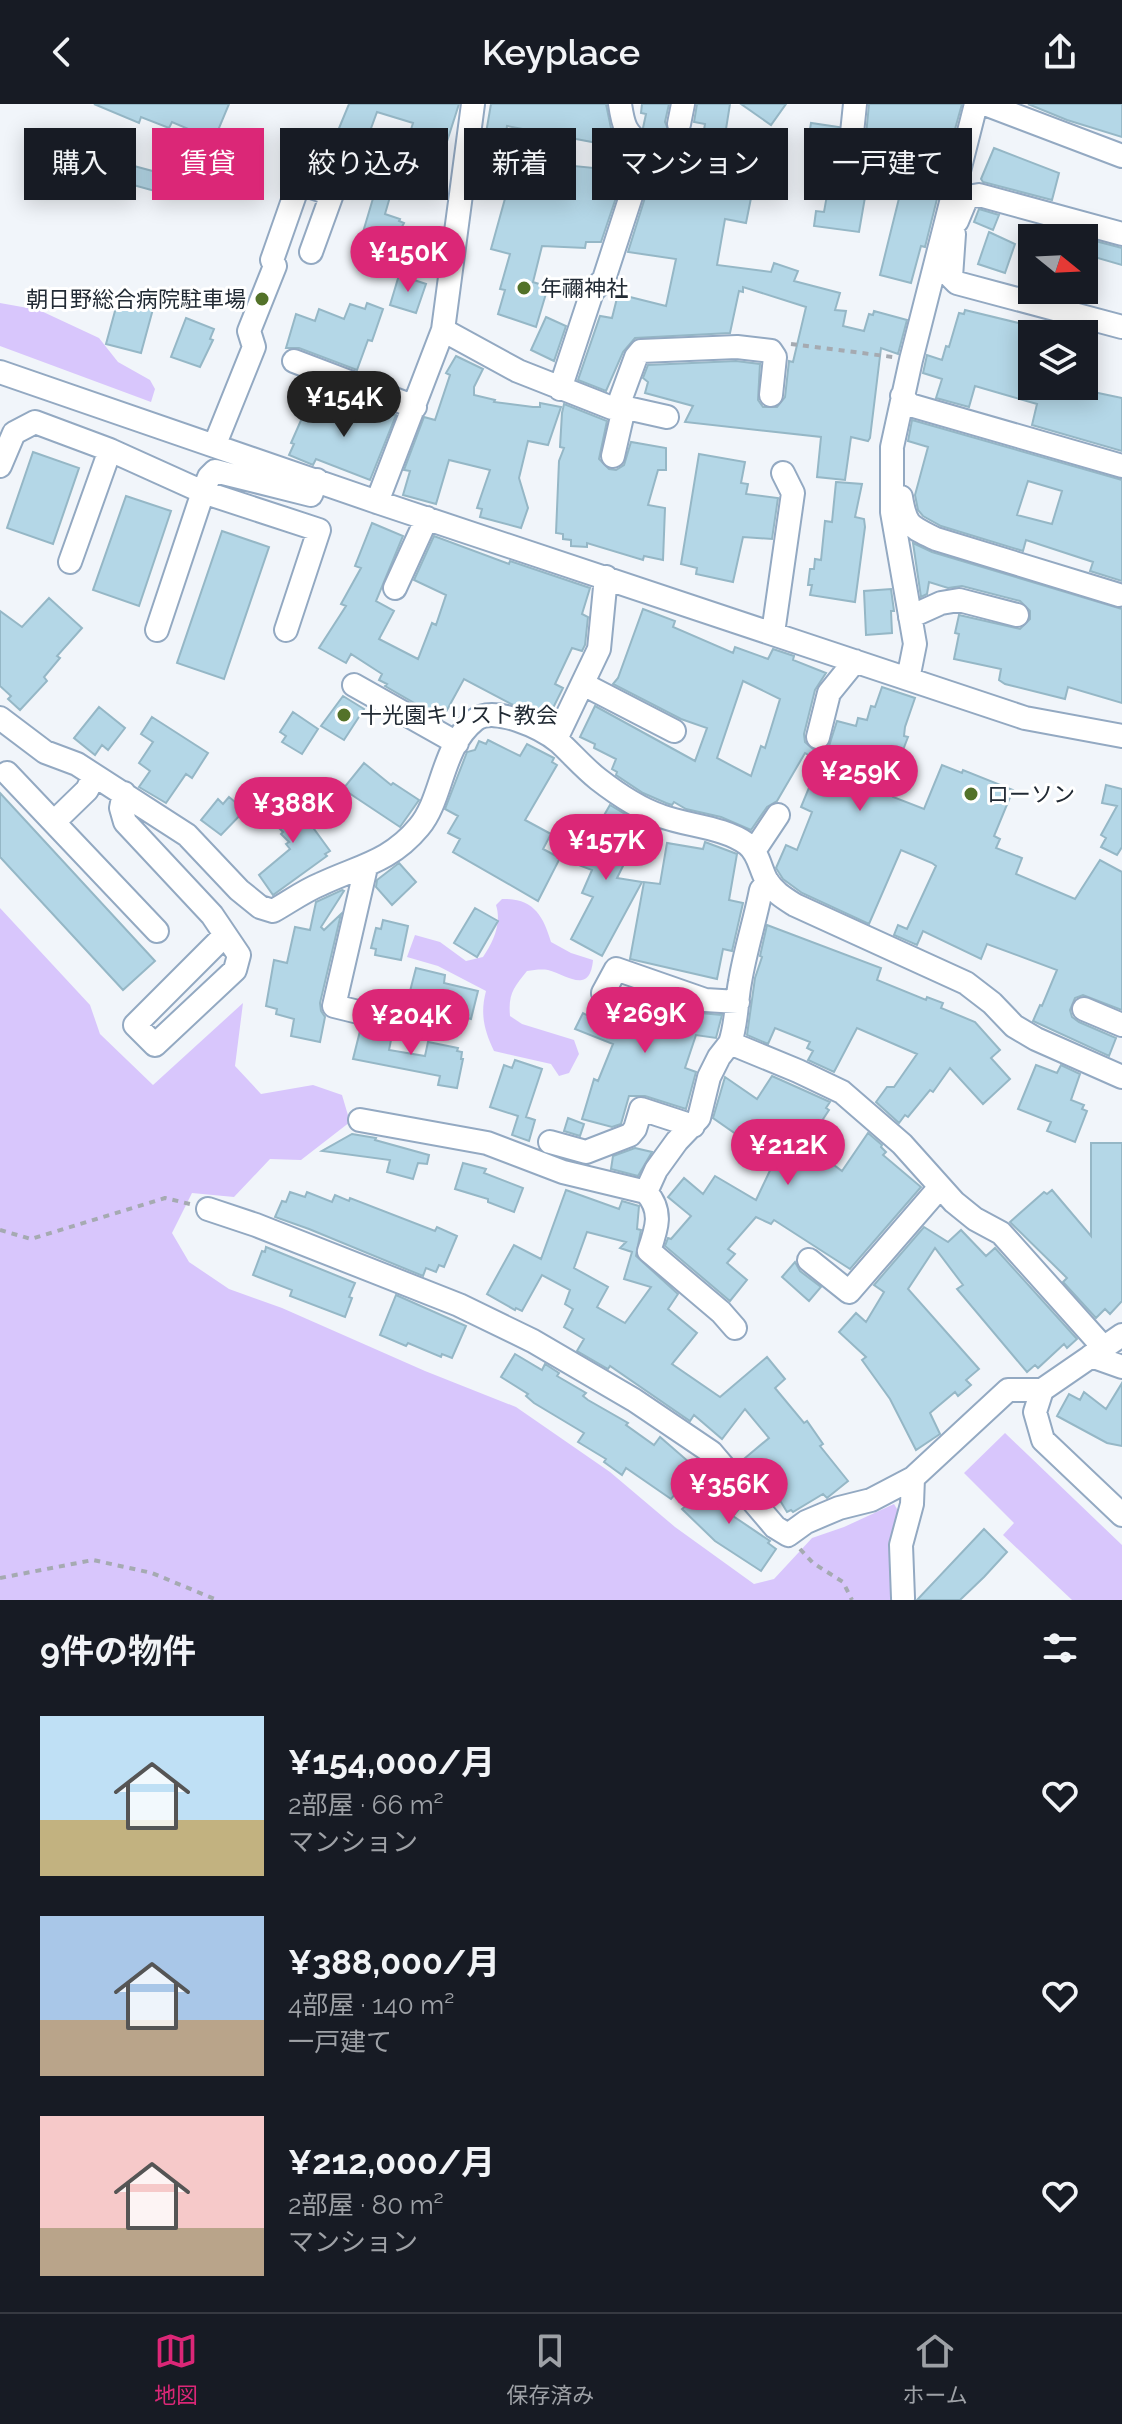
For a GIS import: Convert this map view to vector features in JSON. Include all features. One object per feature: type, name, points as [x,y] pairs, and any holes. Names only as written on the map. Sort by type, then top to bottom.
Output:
[{"type":"street","points":[[377,502],[443,330],[473,104]]},
{"type":"street","points":[[560,389],[592,292],[604,279],[645,153],[643,145],[624,128],[620,104]]},
{"type":"street","points":[[853,128],[855,104]]},
{"type":"street","points":[[908,679],[915,644],[892,512],[892,447],[902,396],[976,104]]},
{"type":"street","points":[[985,104],[1122,156]]},
{"type":"street","points":[[215,444],[254,347],[249,331],[275,266],[272,260],[299,183],[332,194],[311,252]]},
{"type":"street","points":[[947,224],[957,221],[967,197],[979,195],[1122,234]]},
{"type":"street","points":[[947,224],[954,234],[951,277],[957,283],[1122,327]]},
{"type":"street","points":[[443,330],[518,371],[560,389],[612,408],[621,407],[667,417]]},
{"type":"street","points":[[613,456],[621,407],[636,357],[641,351],[737,347],[771,351],[775,357],[771,395]]},
{"type":"street","points":[[294,361],[415,407]]},
{"type":"street","points":[[0,372],[377,502],[1025,718],[1122,736]]},
{"type":"street","points":[[902,396],[910,405],[1082,457],[1122,466]]},
{"type":"street","points":[[0,466],[14,433],[35,422],[110,450],[203,492],[319,530],[286,630]]},
{"type":"street","points":[[70,562],[110,450]]},
{"type":"street","points":[[157,630],[203,492],[215,471],[311,495],[317,480]]},
{"type":"street","points":[[773,633],[793,493],[783,473]]},
{"type":"street","points":[[891,476],[897,480],[904,519],[914,528],[936,539],[1119,595]]},
{"type":"street","points":[[395,588],[427,518]]},
{"type":"street","points":[[556,739],[599,649],[606,577]]},
{"type":"street","points":[[910,617],[941,603],[959,600],[1017,615]]},
{"type":"street","points":[[818,737],[829,693],[855,661]]},
{"type":"street","points":[[583,684],[674,731]]},
{"type":"street","points":[[354,685],[457,743]]},
{"type":"street","points":[[0,718],[45,752],[77,764],[187,835],[239,890],[260,907],[273,911],[319,884],[383,859],[420,826],[457,743],[476,720],[489,715],[505,715],[556,739],[599,780],[644,808],[746,843],[754,851],[777,894],[795,905],[966,983],[992,1003],[1014,1026],[1122,1077]]},
{"type":"street","points":[[7,773],[157,931]]},
{"type":"street","points":[[54,822],[87,790],[94,776]]},
{"type":"street","points":[[124,793],[121,808],[125,822],[212,915],[239,955],[235,970],[155,1045],[135,1025],[225,935]]},
{"type":"street","points":[[754,851],[778,815]]},
{"type":"street","points":[[366,867],[334,1006],[423,1028]]},
{"type":"street","points":[[646,1192],[656,1170],[677,1141],[693,1126],[704,1104],[709,1077],[730,1043],[736,1026],[739,984],[761,890],[768,882]]},
{"type":"street","points":[[603,993],[616,969],[705,1000],[738,1002]]},
{"type":"street","points":[[1084,1009],[1122,1025]]},
{"type":"street","points":[[730,1043],[842,1092],[902,1144],[940,1187],[975,1219],[1001,1233],[1122,1367]]},
{"type":"street","points":[[550,1142],[586,1152],[630,1135],[641,1109],[693,1126]]},
{"type":"street","points":[[360,1120],[487,1143],[563,1172],[646,1192],[655,1202],[657,1211],[649,1251],[721,1312],[735,1328]]},
{"type":"street","points":[[809,1260],[849,1292],[940,1187]]},
{"type":"street","points":[[208,1209],[459,1305],[533,1341],[634,1400],[711,1452],[775,1527],[788,1535],[806,1522],[839,1508],[871,1500],[913,1478],[1008,1390],[1042,1390],[1106,1346]]},
{"type":"street","points":[[1042,1390],[1035,1412],[1043,1440],[1122,1515]]},
{"type":"street","points":[[903,1598],[901,1545],[912,1504],[913,1478]]},
{"type":"path","points":[[771,351],[791,343],[911,360]]},
{"type":"path","points":[[0,1230],[31,1239],[165,1198],[208,1209]]},
{"type":"path","points":[[788,1535],[813,1563],[843,1582],[852,1600]]},
{"type":"path","points":[[0,1578],[93,1560],[152,1573],[217,1600]]},
{"type":"shaded area","points":[[0,303],[39,310],[99,338],[118,362],[150,380],[155,389],[151,402],[0,346]]},
{"type":"shaded area","points":[[502,899],[529,905],[540,916],[551,942],[593,960],[591,971],[582,980],[548,970],[527,971],[511,996],[510,1016],[522,1024],[574,1040],[579,1054],[569,1073],[559,1076],[551,1064],[494,1051],[484,1022],[486,991],[438,966],[407,957],[415,935],[440,942],[466,961],[483,957],[496,932],[496,905]]},
{"type":"shaded area","points":[[0,908],[90,1005],[100,1034],[153,1085],[243,1003],[235,1066],[261,1094],[313,1085],[342,1095],[350,1122],[301,1160],[270,1159],[234,1197],[192,1193],[172,1233],[189,1262],[229,1289],[282,1308],[516,1407],[610,1472],[675,1527],[754,1584],[774,1579],[812,1538],[894,1504],[905,1522],[899,1600],[0,1600]]},
{"type":"shaded area","points":[[1005,1433],[1122,1545],[1122,1600],[1072,1600],[1003,1535],[1014,1523],[964,1473]]},
{"type":"building","points":[[94,104],[229,104],[219,128],[186,128],[172,122],[169,128],[141,117],[139,123]]},
{"type":"building","points":[[349,104],[459,104],[448,138],[448,128],[411,128],[413,123],[377,112],[371,128],[339,128]]},
{"type":"building","points":[[491,104],[606,104],[611,128],[592,128],[592,142],[576,139],[576,128],[487,128]]},
{"type":"building","points":[[642,104],[669,104],[665,122],[668,128],[643,128],[646,114],[641,113]]},
{"type":"building","points":[[697,104],[730,104],[726,128],[704,128],[705,124],[694,122]]},
{"type":"building","points":[[741,104],[786,104],[771,125]]},
{"type":"building","points":[[869,104],[962,104],[955,128],[867,128]]},
{"type":"building","points":[[1028,104],[1122,104],[1122,137],[1067,120]]},
{"type":"building","points":[[811,123],[839,128],[810,128]]},
{"type":"building","points":[[994,148],[1059,173],[1052,200],[983,182],[981,179]]},
{"type":"building","points":[[576,166],[592,168],[592,200],[615,200],[601,242],[586,242],[585,248],[542,246],[533,282],[548,287],[536,327],[498,314],[505,290],[500,289],[510,254],[491,249],[505,200],[576,200]]},
{"type":"building","points":[[136,167],[152,171],[152,190],[136,186]]},
{"type":"building","points":[[373,200],[389,200],[385,214],[404,223],[394,242],[363,232]]},
{"type":"building","points":[[644,200],[751,200],[746,223],[725,219],[717,265],[771,272],[774,263],[798,271],[794,281],[840,293],[835,310],[846,311],[843,326],[864,331],[869,314],[873,315],[874,311],[907,320],[898,354],[881,348],[870,438],[868,441],[851,437],[845,480],[817,477],[821,437],[685,422],[693,406],[645,393],[648,382],[643,378],[648,365],[736,361],[760,364],[758,400],[763,407],[777,407],[785,397],[789,361],[793,362],[806,307],[743,287],[743,292],[739,291],[730,333],[635,338],[623,352],[606,391],[578,380],[600,316],[612,318],[618,294],[666,306],[676,259],[628,252]]},
{"type":"building","points":[[826,200],[865,200],[859,232],[814,226],[816,211],[824,212]]},
{"type":"building","points":[[899,200],[937,200],[925,247],[921,246],[911,283],[880,275]]},
{"type":"building","points":[[979,209],[999,215],[993,230],[974,222]]},
{"type":"building","points":[[989,232],[1015,244],[1005,273],[978,264]]},
{"type":"building","points":[[1098,242],[1122,248],[1122,265],[1098,258]]},
{"type":"building","points":[[399,275],[426,284],[416,313],[390,305]]},
{"type":"building","points":[[118,300],[153,309],[141,353],[106,344]]},
{"type":"building","points":[[367,303],[383,309],[372,341],[368,340],[357,370],[299,348],[286,348],[296,314],[315,321],[319,309],[344,319],[350,304],[365,309]]},
{"type":"building","points":[[965,310],[1018,323],[1018,398],[975,386],[969,407],[936,398],[942,379],[923,373],[927,355],[942,360],[959,313],[964,314]]},
{"type":"building","points":[[546,317],[566,326],[554,361],[531,350]]},
{"type":"building","points":[[186,318],[214,329],[210,339],[213,340],[200,367],[171,357]]},
{"type":"building","points":[[456,356],[483,369],[474,387],[474,395],[494,402],[533,407],[540,407],[540,403],[561,407],[548,445],[528,441],[519,478],[528,508],[521,528],[480,517],[482,509],[477,508],[490,470],[449,460],[436,504],[403,495],[410,471],[404,470],[424,417],[435,420],[450,375],[446,373]]},
{"type":"building","points":[[1098,393],[1122,398],[1122,451],[1032,425],[1037,404],[1023,400],[1098,400]]},
{"type":"building","points":[[363,402],[396,415],[370,480],[316,459],[313,465],[289,455],[302,418],[308,420],[314,404],[356,422]]},
{"type":"building","points":[[564,404],[607,421],[599,459],[609,469],[616,470],[624,465],[631,442],[666,448],[666,470],[658,470],[648,505],[665,508],[663,560],[644,556],[643,560],[587,543],[587,547],[571,546],[571,540],[563,539],[563,534],[556,533],[559,461],[564,448],[560,447]]},
{"type":"building","points":[[912,420],[1122,480],[1122,581],[1090,571],[1093,562],[1026,540],[1023,551],[941,526],[923,516],[918,510],[915,495],[928,447],[908,441]],"holes":[[[1028,481],[1062,491],[1052,524],[1017,515]]]},
{"type":"building","points":[[33,452],[79,468],[53,544],[7,528]]},
{"type":"building","points":[[699,454],[745,462],[741,483],[748,484],[746,494],[778,498],[772,539],[743,537],[733,582],[696,574],[697,568],[681,564]]},
{"type":"building","points":[[836,482],[862,484],[855,517],[864,519],[865,527],[855,602],[810,595],[812,585],[808,585],[815,559],[821,560],[825,521],[832,522]]},
{"type":"building","points":[[126,496],[171,511],[139,606],[93,590]]},
{"type":"building","points":[[372,523],[403,536],[376,601],[394,611],[379,639],[418,659],[432,623],[436,625],[446,595],[414,580],[434,536],[509,564],[510,561],[590,588],[582,614],[588,617],[585,645],[582,651],[572,648],[555,684],[563,688],[548,718],[511,704],[464,679],[442,719],[385,686],[387,684],[379,680],[382,674],[351,654],[346,663],[319,648],[346,606],[341,604],[361,568],[355,566]]},
{"type":"building","points":[[222,531],[269,547],[224,679],[177,663]]},
{"type":"building","points":[[913,543],[932,552],[1122,609],[1122,703],[1068,687],[1065,699],[1005,684],[999,680],[1001,669],[954,659],[959,615],[1020,629],[1030,619],[1030,611],[1020,601],[962,586],[948,588],[929,582],[927,594],[921,597]]},
{"type":"building","points":[[891,589],[894,611],[891,611],[892,633],[866,635],[864,591]]},
{"type":"building","points":[[49,598],[82,628],[57,656],[60,658],[44,677],[47,681],[20,710],[0,686],[0,611],[22,627]]},
{"type":"building","points":[[643,609],[675,621],[673,627],[733,653],[735,647],[768,659],[773,649],[826,673],[815,690],[804,734],[805,742],[814,750],[821,751],[829,746],[837,721],[856,726],[858,718],[867,720],[882,687],[915,698],[905,727],[904,736],[908,737],[900,758],[904,760],[893,797],[924,809],[942,765],[962,773],[963,770],[1013,790],[994,836],[1000,839],[996,848],[1022,858],[1016,874],[1075,899],[1100,860],[1122,872],[1122,1010],[1083,995],[1075,998],[1070,1010],[1072,1017],[1079,1022],[1116,1038],[1109,1056],[1033,1021],[1057,970],[987,944],[981,959],[923,931],[917,945],[894,935],[898,925],[907,929],[936,866],[932,863],[901,850],[869,924],[802,893],[783,879],[776,868],[786,845],[797,850],[812,812],[801,807],[820,761],[805,753],[777,801],[767,807],[751,830],[721,817],[686,809],[674,802],[672,805],[666,803],[643,793],[616,775],[617,772],[612,769],[616,759],[580,737],[595,706],[695,761],[707,728],[681,719],[613,684],[618,678]],"holes":[[[743,681],[780,699],[765,748],[761,746],[751,776],[717,758]]]},
{"type":"building","name":"十光園キリスト教会","points":[[343,696],[364,709],[344,740],[321,726]]},
{"type":"building","points":[[99,707],[125,728],[108,750],[102,745],[95,755],[74,738]]},
{"type":"building","points":[[293,712],[318,729],[302,754],[282,742],[286,736],[280,732]]},
{"type":"building","points":[[152,717],[208,753],[192,778],[186,774],[166,803],[139,787],[150,771],[139,763],[153,742],[141,734]]},
{"type":"building","points":[[488,740],[520,756],[527,744],[554,758],[552,762],[557,765],[525,820],[551,834],[543,849],[560,858],[538,901],[453,852],[460,839],[448,833],[458,816],[445,809],[467,752],[475,750],[479,741],[486,744]]},
{"type":"building","points":[[364,763],[391,785],[393,783],[419,800],[400,827],[343,789]]},
{"type":"building","points":[[1106,785],[1122,789],[1122,847],[1117,855],[1101,847],[1106,838],[1101,835],[1117,806],[1102,803]]},
{"type":"building","points":[[0,793],[155,961],[123,990],[0,857]]},
{"type":"building","points":[[229,797],[245,810],[221,835],[201,820],[218,799],[223,804]]},
{"type":"building","points":[[283,797],[287,802],[292,797],[313,818],[309,822],[330,851],[273,895],[259,875],[290,849],[286,844],[289,842],[281,834],[283,832],[266,815]]},
{"type":"building","points":[[610,805],[635,820],[617,861],[624,864],[617,878],[642,882],[602,956],[571,939],[593,897],[582,893],[592,870],[576,864]]},
{"type":"building","points":[[705,842],[737,854],[729,900],[743,903],[732,951],[723,949],[717,979],[630,959],[644,882],[660,884],[667,843],[703,849]]},
{"type":"building","points":[[399,863],[416,882],[392,905],[376,887],[377,880]]},
{"type":"building","points":[[342,890],[321,927],[324,930],[341,914],[320,1003],[325,1017],[320,1042],[291,1036],[294,1019],[276,1014],[277,1009],[266,1006],[274,960],[287,963],[295,927],[310,930],[316,902]]},
{"type":"building","points":[[475,908],[498,921],[477,957],[454,943]]},
{"type":"building","points":[[383,920],[408,926],[401,960],[375,955],[376,949],[371,948],[376,928],[381,929]]},
{"type":"building","points":[[767,925],[881,968],[877,980],[926,1000],[927,997],[943,1003],[941,1008],[975,1022],[1000,1050],[991,1058],[1010,1079],[983,1104],[950,1068],[933,1092],[930,1090],[908,1117],[905,1115],[899,1123],[876,1102],[887,1087],[894,1087],[917,1054],[857,1028],[834,1072],[808,1060],[813,1051],[807,1048],[810,1042],[775,1028],[768,1044],[747,1035]]},
{"type":"building","points":[[416,968],[445,975],[444,983],[478,991],[471,1019],[437,1010],[435,1016],[414,1011],[416,1003],[408,999]]},
{"type":"building","points":[[626,989],[700,1013],[722,1015],[716,1038],[696,1035],[685,1068],[696,1072],[686,1109],[645,1096],[629,1096],[621,1124],[612,1127],[582,1119],[594,1079],[598,1081],[613,1044],[575,1029],[583,1013],[611,1028]]},
{"type":"building","points":[[361,1027],[392,1035],[389,1050],[425,1056],[428,1042],[458,1048],[463,1059],[457,1088],[438,1085],[440,1076],[353,1059]]},
{"type":"building","points":[[515,1060],[542,1069],[526,1117],[535,1120],[529,1141],[512,1135],[518,1116],[490,1107],[504,1065],[512,1068]]},
{"type":"building","points":[[1036,1065],[1057,1073],[1061,1065],[1080,1074],[1071,1100],[1084,1105],[1082,1109],[1087,1111],[1075,1142],[1047,1131],[1051,1122],[1018,1109]]},
{"type":"building","points":[[772,1076],[830,1102],[826,1108],[829,1110],[812,1136],[816,1139],[810,1147],[842,1171],[868,1133],[882,1145],[886,1152],[883,1155],[921,1187],[850,1269],[774,1220],[771,1224],[756,1217],[728,1249],[735,1254],[727,1263],[747,1280],[730,1301],[665,1246],[668,1238],[671,1239],[691,1216],[668,1197],[684,1178],[703,1194],[715,1176],[756,1200],[774,1162],[738,1139],[740,1137],[713,1118],[725,1077],[757,1099]]},
{"type":"building","points":[[568,1118],[584,1124],[580,1136],[564,1131]]},
{"type":"building","points":[[352,1134],[376,1138],[429,1155],[427,1164],[418,1163],[413,1179],[387,1172],[390,1160],[322,1151]]},
{"type":"building","points":[[1091,1143],[1122,1143],[1122,1301],[1110,1314],[1105,1309],[1096,1318],[1063,1282],[1067,1278],[1010,1222],[1044,1192],[1047,1194],[1052,1190],[1091,1236]]},
{"type":"building","points":[[635,1148],[652,1152],[638,1176],[611,1169],[613,1156]]},
{"type":"building","points":[[463,1163],[486,1169],[484,1173],[523,1188],[514,1212],[488,1202],[488,1199],[455,1189]]},
{"type":"building","points":[[566,1190],[619,1209],[622,1201],[639,1206],[637,1229],[641,1230],[636,1256],[678,1294],[668,1309],[697,1333],[672,1364],[720,1397],[767,1357],[785,1379],[775,1388],[804,1423],[807,1421],[823,1444],[820,1446],[848,1481],[827,1498],[823,1494],[793,1512],[787,1512],[764,1474],[755,1481],[739,1463],[769,1438],[745,1409],[722,1439],[694,1415],[690,1421],[610,1366],[608,1369],[577,1351],[584,1339],[564,1327],[573,1309],[565,1304],[570,1290],[542,1275],[522,1311],[487,1294],[514,1245],[541,1259]],"holes":[[[587,1232],[626,1242],[620,1248],[632,1252],[624,1279],[651,1287],[625,1323],[597,1307],[608,1287],[574,1268]]]},
{"type":"building","points":[[290,1192],[305,1197],[307,1192],[332,1202],[335,1195],[349,1201],[350,1198],[435,1231],[437,1227],[457,1236],[444,1267],[439,1265],[436,1272],[426,1268],[423,1276],[275,1217]]},
{"type":"building","points":[[924,1227],[948,1242],[961,1230],[986,1256],[995,1248],[1077,1339],[1067,1348],[1064,1344],[1038,1368],[1035,1365],[1027,1372],[957,1289],[963,1285],[935,1248],[908,1289],[979,1369],[966,1380],[971,1385],[958,1396],[955,1392],[930,1413],[940,1434],[916,1450],[890,1399],[862,1360],[866,1357],[839,1332],[856,1313],[866,1322],[884,1292],[874,1285]]},
{"type":"building","points":[[266,1247],[355,1283],[345,1317],[290,1296],[292,1290],[253,1275]]},
{"type":"building","points":[[795,1262],[800,1271],[821,1287],[809,1301],[782,1277]]},
{"type":"building","points":[[396,1295],[466,1326],[452,1358],[442,1354],[441,1357],[408,1343],[406,1346],[380,1335]]},
{"type":"building","points":[[515,1354],[542,1370],[545,1364],[559,1373],[557,1376],[586,1393],[583,1396],[588,1400],[628,1423],[626,1425],[654,1445],[660,1437],[697,1469],[671,1499],[626,1468],[622,1475],[604,1462],[606,1459],[578,1442],[584,1433],[534,1403],[526,1396],[528,1394],[501,1377]]},
{"type":"building","points":[[1122,1383],[1122,1446],[1107,1443],[1057,1416],[1069,1394],[1080,1400],[1084,1392],[1106,1409]]},
{"type":"building","points":[[717,1481],[740,1508],[733,1516],[770,1541],[768,1543],[776,1549],[761,1571],[715,1541],[682,1509]]},
{"type":"building","points":[[984,1529],[1007,1552],[984,1577],[960,1600],[917,1600]]},
{"type":"place","name":"年禰神社","points":[[524,288]]},
{"type":"place","name":"朝日野総合病院駐車場","points":[[262,299]]},
{"type":"place","name":"十光園キリスト教会","points":[[344,715]]},
{"type":"place","name":"ローソン","points":[[971,794]]}]
